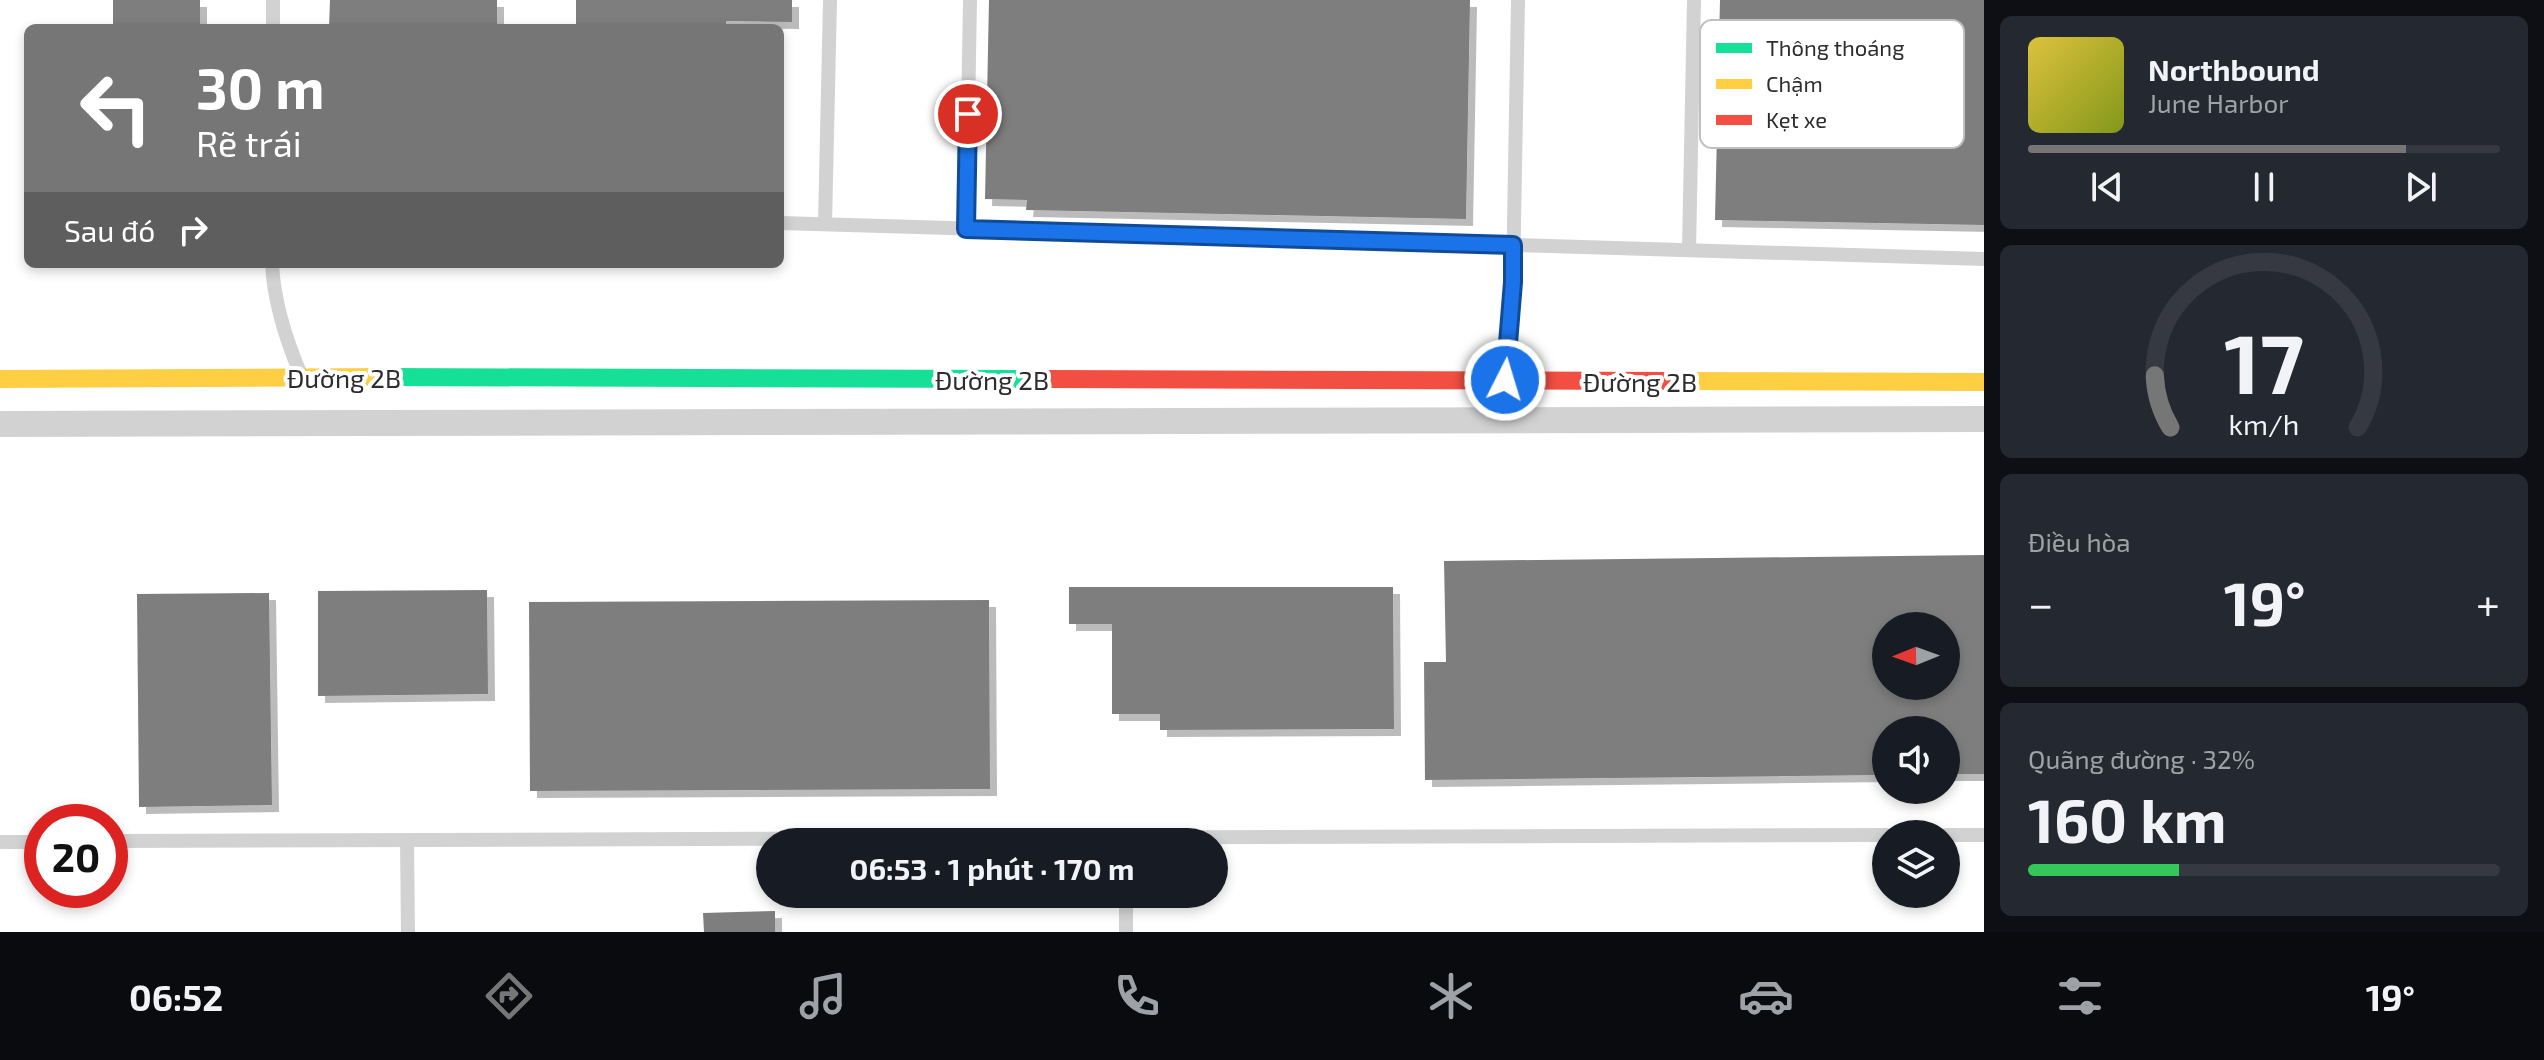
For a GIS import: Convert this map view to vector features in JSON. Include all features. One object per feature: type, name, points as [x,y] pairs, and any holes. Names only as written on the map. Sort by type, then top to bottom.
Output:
[{"type":"street","name":"Đường 2B","points":[[0,379],[302,377],[1984,382]]},
{"type":"street","name":"Đường 2B","points":[[0,424],[1984,419]]},
{"type":"lane","points":[[273,0],[273,24]]},
{"type":"lane","points":[[825,224],[830,0]]},
{"type":"lane","points":[[966,229],[970,0]]},
{"type":"lane","points":[[1505,380],[1513,282],[1518,0]]},
{"type":"lane","points":[[1689,250],[1694,0]]},
{"type":"lane","points":[[784,223],[1984,259]]},
{"type":"lane","points":[[272,268],[288,345],[302,377]]},
{"type":"lane","points":[[1228,839],[1872,835]]},
{"type":"lane","points":[[1960,835],[1984,835]]},
{"type":"lane","points":[[407,840],[408,932]]},
{"type":"lane","points":[[128,841],[756,840]]},
{"type":"lane","points":[[0,842],[24,842]]},
{"type":"lane","points":[[1126,908],[1126,932]]},
{"type":"building","points":[[113,0],[200,0],[200,24],[113,24]]},
{"type":"building","points":[[330,0],[497,0],[497,24],[329,24]]},
{"type":"building","points":[[576,0],[792,0],[792,22],[576,24]]},
{"type":"building","points":[[989,0],[1470,0],[1466,219],[1026,210],[1027,200],[985,199]]},
{"type":"building","points":[[1720,0],[1984,0],[1984,225],[1715,220],[1717,148],[1964,148],[1964,20],[1720,20]]},
{"type":"building","points":[[1984,555],[1984,774],[1960,774],[1960,716],[1872,716],[1872,775],[1425,780],[1424,662],[1446,662],[1444,561]]},
{"type":"building","points":[[1069,587],[1393,587],[1394,729],[1160,730],[1160,714],[1112,714],[1112,624],[1069,624]]},
{"type":"building","points":[[487,590],[488,694],[318,696],[318,591]]},
{"type":"building","points":[[269,593],[272,805],[139,807],[137,594]]},
{"type":"building","points":[[989,600],[990,789],[530,791],[529,602]]},
{"type":"building","points":[[775,911],[775,932],[704,932],[703,913]]},
{"type":"traffic: fast","points":[[385,377],[1046,379]]},
{"type":"traffic: slow","points":[[0,379],[385,377]]},
{"type":"traffic: slow","points":[[1673,381],[1984,382]]},
{"type":"traffic: jam","points":[[1046,379],[1673,381]]},
{"type":"route","points":[[968,114],[966,229],[1513,245],[1505,380]]}]
